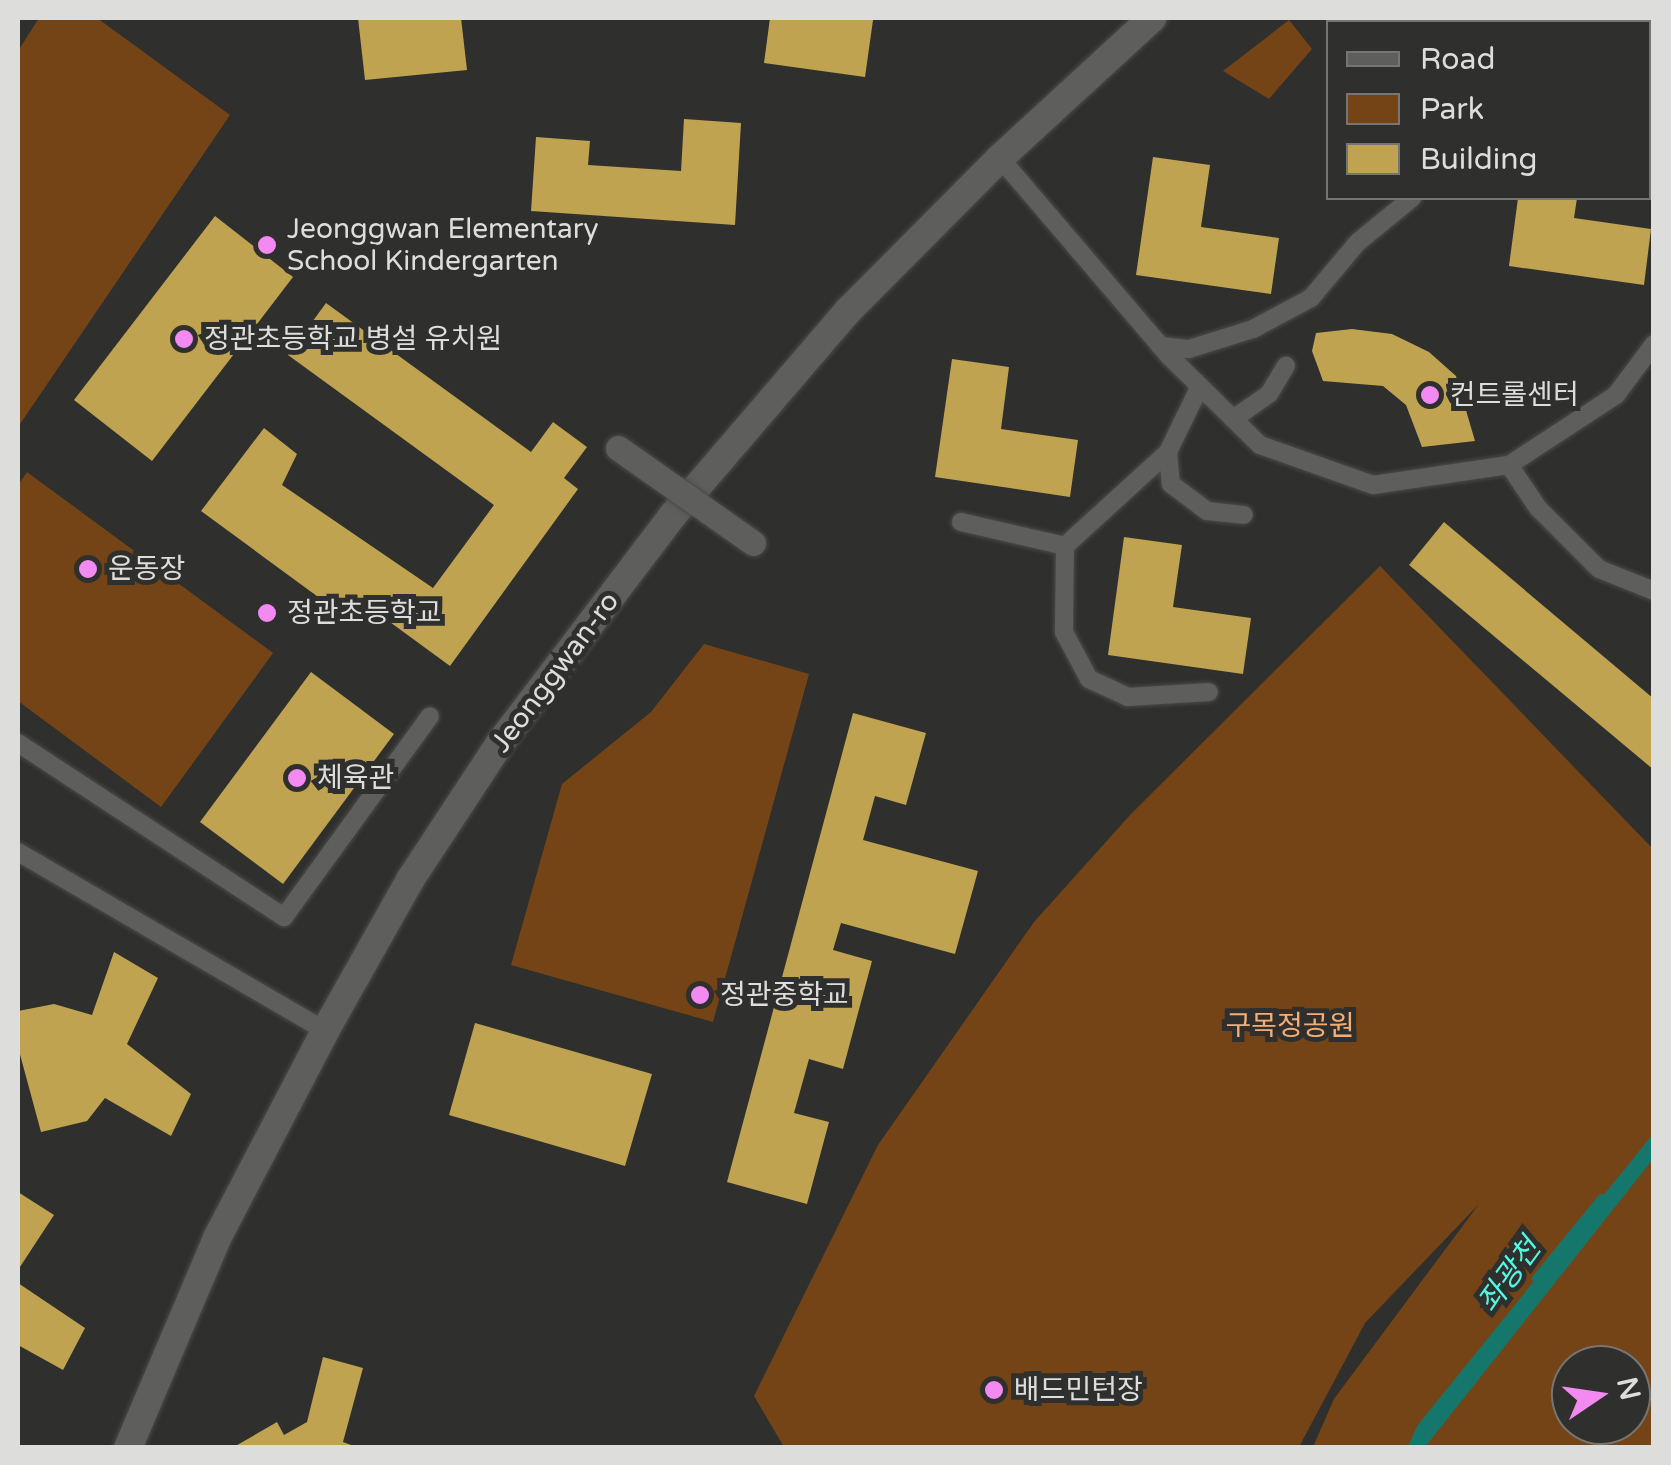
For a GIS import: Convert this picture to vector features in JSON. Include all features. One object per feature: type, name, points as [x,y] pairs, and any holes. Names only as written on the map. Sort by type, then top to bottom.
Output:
[{"type":"street","name":"Jeonggwan-ro","points":[[128,1448],[217,1238],[325,1030],[410,880],[500,743],[673,515],[848,312],[1000,158],[1152,18]]},
{"type":"street","points":[[618,448],[754,542]]},
{"type":"lane","points":[[1000,158],[1160,346],[1260,446],[1373,485],[1509,465],[1616,395],[1654,344]]},
{"type":"lane","points":[[1160,346],[1205,344],[1310,298],[1358,242],[1410,200]]},
{"type":"lane","points":[[1233,419],[1268,394],[1286,366]]},
{"type":"lane","points":[[1200,386],[1168,452],[1065,546],[1064,632],[1089,679],[1128,697],[1209,692]]},
{"type":"lane","points":[[1168,452],[1171,484],[1207,511],[1244,514]]},
{"type":"lane","points":[[1509,465],[1538,508],[1599,569],[1654,592]]},
{"type":"lane","points":[[960,522],[1065,546]]},
{"type":"lane","points":[[18,743],[284,917],[430,716]]},
{"type":"lane","points":[[18,852],[325,1030]]},
{"type":"green space","points":[[39,18],[97,18],[230,115],[18,427],[18,51]]},
{"type":"green space","points":[[1289,20],[1312,49],[1269,99],[1223,71]]},
{"type":"green space","name":"운동장","points":[[27,472],[273,653],[161,807],[18,701],[18,485]]},
{"type":"green space","name":"구목정공원","points":[[1380,566],[1653,849],[1653,1447],[1313,1447],[1334,1399],[1479,1204],[1365,1323],[1299,1447],[784,1447],[754,1396],[878,1145],[1034,922],[1131,814]]},
{"type":"green space","points":[[704,644],[809,674],[713,1022],[511,965],[562,784],[651,712]]},
{"type":"water","name":"좌광천","points":[[1653,1134],[1653,1159],[1425,1447],[1408,1447],[1417,1426]]},
{"type":"building","points":[[358,18],[461,18],[467,70],[365,80]]},
{"type":"building","points":[[770,18],[873,20],[865,77],[764,63]]},
{"type":"building","points":[[1359,18],[1418,18],[1388,20]]},
{"type":"building","points":[[684,119],[741,123],[735,225],[531,211],[536,137],[590,141],[588,165],[681,171]]},
{"type":"building","points":[[1153,157],[1210,165],[1201,227],[1279,238],[1271,294],[1136,275]]},
{"type":"building","points":[[1518,200],[1577,200],[1574,218],[1651,229],[1644,285],[1509,266]]},
{"type":"building","name":"정관초등학교 병설 유치원","points":[[215,216],[293,277],[152,461],[74,400]]},
{"type":"building","points":[[326,303],[531,452],[553,422],[587,447],[564,478],[578,489],[450,666],[368,606],[355,624],[201,511],[264,428],[297,454],[282,485],[433,588],[494,505],[288,355]]},
{"type":"building","name":"컨트롤센터","points":[[1352,329],[1392,334],[1429,352],[1456,376],[1475,441],[1422,447],[1406,405],[1383,386],[1323,381],[1312,351],[1316,333]]},
{"type":"building","points":[[952,359],[1009,367],[1001,429],[1078,440],[1070,497],[935,477]]},
{"type":"building","points":[[1444,522],[1654,699],[1654,770],[1409,565]]},
{"type":"building","points":[[1124,537],[1182,545],[1173,607],[1251,618],[1243,674],[1108,655]]},
{"type":"building","name":"체육관","points":[[311,672],[394,734],[283,884],[200,822]]},
{"type":"building","points":[[853,713],[926,733],[906,805],[875,796],[863,840],[978,871],[955,954],[841,923],[833,950],[872,961],[843,1069],[809,1059],[794,1113],[829,1122],[807,1204],[727,1182]]},
{"type":"building","points":[[114,952],[158,978],[127,1044],[191,1094],[171,1136],[105,1098],[87,1121],[41,1132],[18,1047],[18,1011],[54,1004],[92,1015]]},
{"type":"building","points":[[475,1023],[652,1074],[625,1166],[449,1115]]},
{"type":"building","points":[[18,1192],[54,1215],[18,1270]]},
{"type":"building","points":[[18,1283],[85,1328],[63,1370],[18,1345]]},
{"type":"building","points":[[323,1357],[363,1368],[343,1442],[359,1448],[232,1448],[277,1422],[284,1435],[307,1422]]},
{"type":"waterway","name":"좌광천","points":[[1537,1279],[1602,1199]]},
{"type":"place","name":"Jeonggwan Elementary School Kindergarten","points":[[267,245]]},
{"type":"place","name":"정관초등학교 병설 유치원","points":[[184,339]]},
{"type":"place","name":"컨트롤센터","points":[[1430,395]]},
{"type":"place","name":"운동장","points":[[88,569]]},
{"type":"place","name":"정관초등학교","points":[[267,613]]},
{"type":"place","name":"체육관","points":[[297,778]]},
{"type":"place","name":"정관중학교","points":[[700,995]]},
{"type":"place","name":"배드민턴장","points":[[994,1390]]}]
